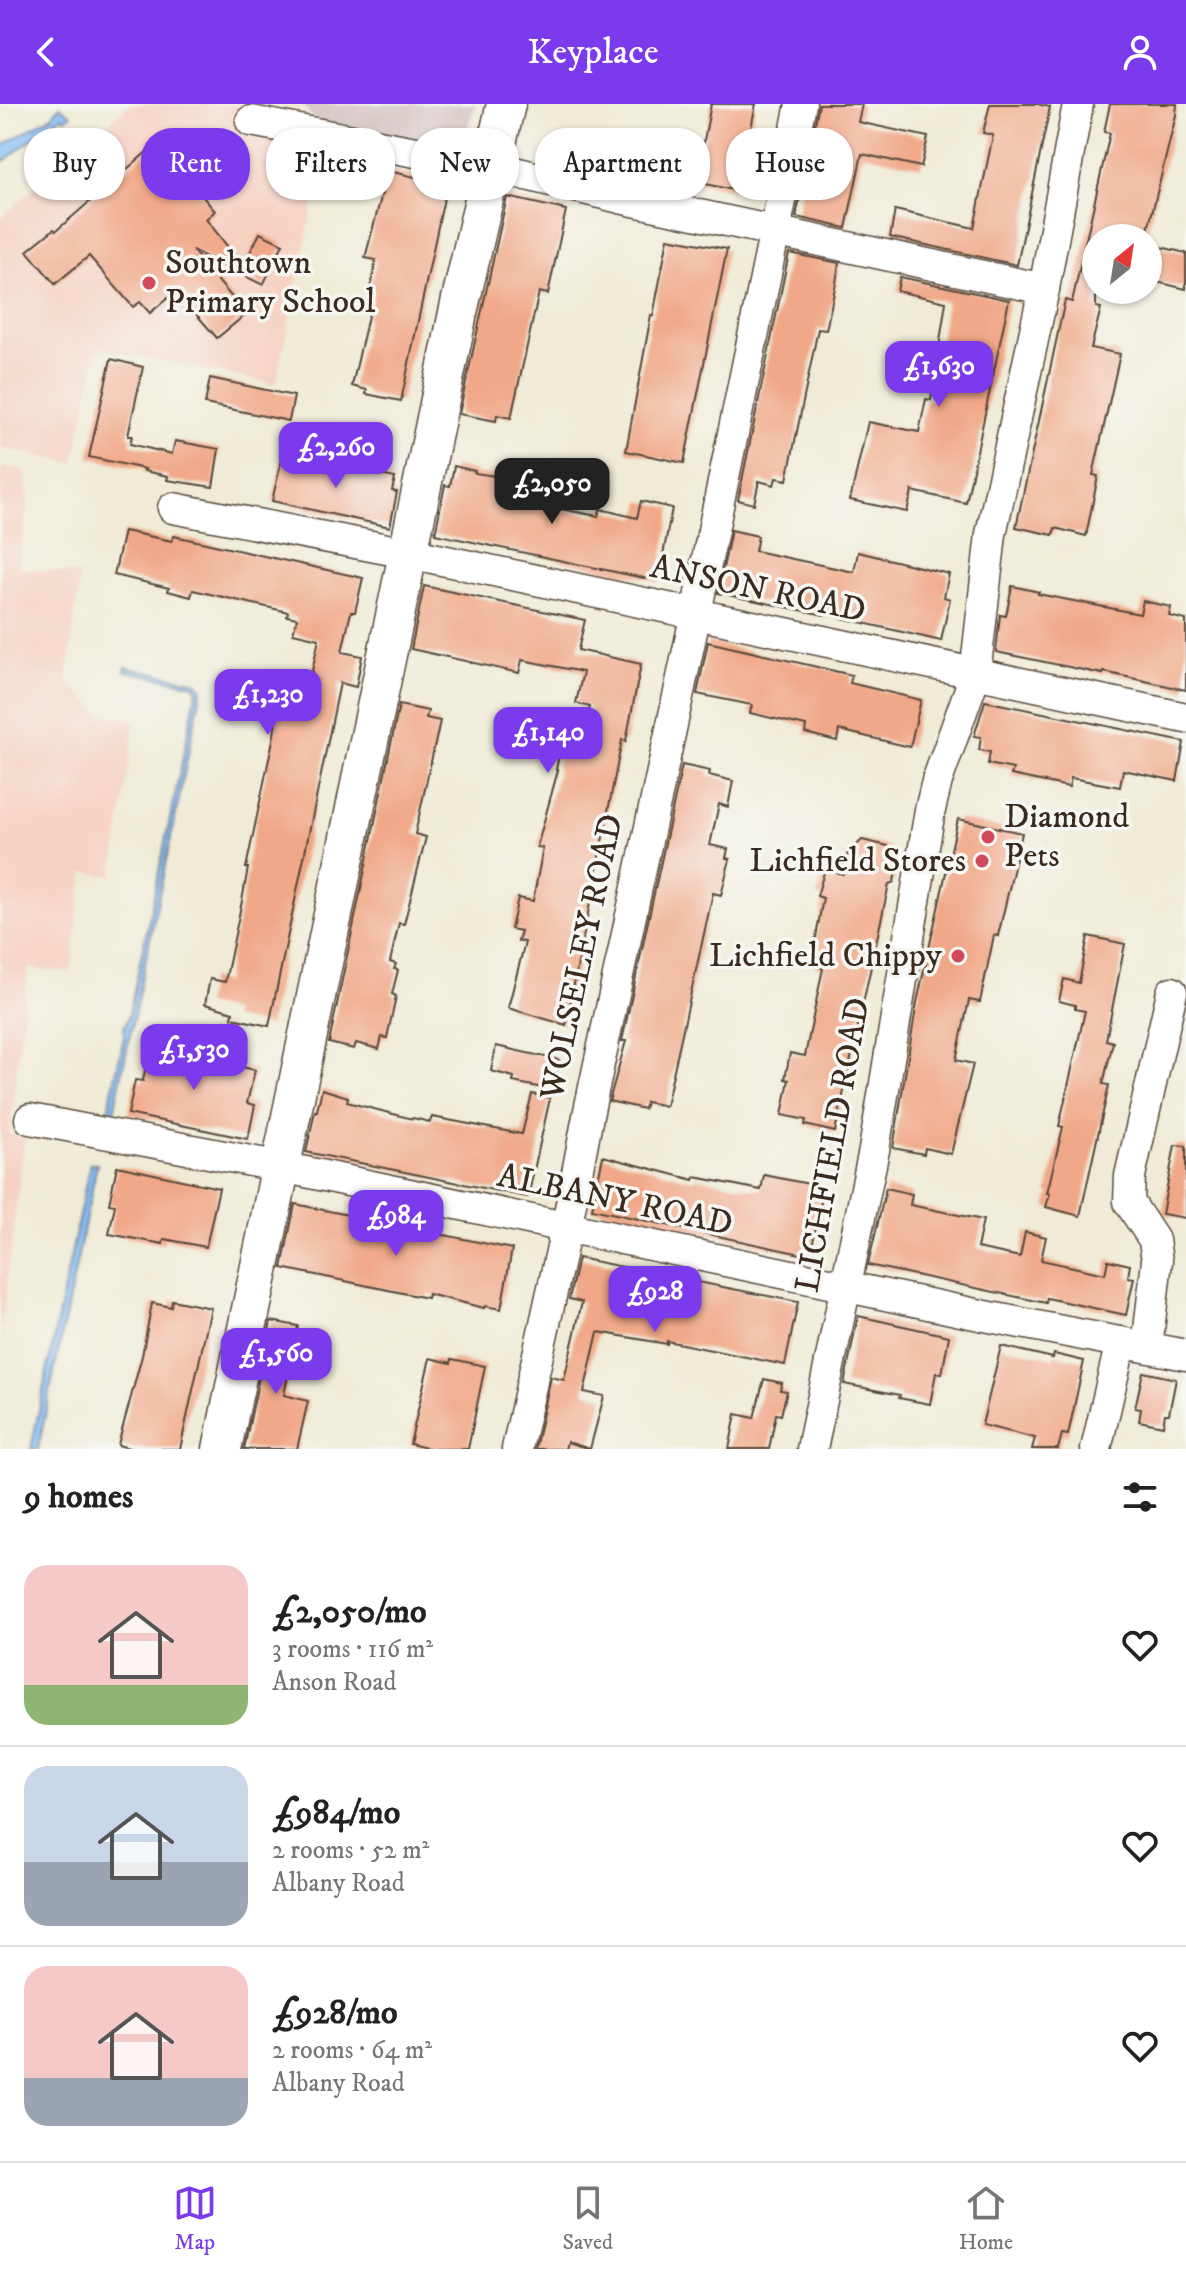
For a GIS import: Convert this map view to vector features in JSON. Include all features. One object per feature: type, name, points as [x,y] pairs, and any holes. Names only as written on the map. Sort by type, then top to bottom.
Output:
[{"type":"street","points":[[500,128],[506,104]]},
{"type":"street","name":"WOLSELEY ROAD","points":[[517,1449],[566,1229],[602,1044],[696,613],[801,104]]},
{"type":"street","name":"LICHFIELD ROAD","points":[[812,1449],[874,1150],[930,810],[937,781],[975,675],[991,534],[1044,289],[1078,104]]},
{"type":"street","points":[[251,121],[290,116],[411,146]]},
{"type":"street","points":[[519,173],[774,232],[1044,289]]},
{"type":"street","points":[[222,1449],[483,200]]},
{"type":"street","name":"ANSON ROAD","points":[[173,508],[696,613],[1186,718]]},
{"type":"street","points":[[1096,1449],[1134,1344],[1157,1261],[1154,1240],[1129,1202],[1130,1176],[1172,992]]},
{"type":"street","name":"ALBANY ROAD","points":[[30,1119],[282,1167],[566,1229],[1186,1355]]},
{"type":"shaded area","name":"Southtown Primary School","points":[[130,104],[255,104],[250,130],[266,134],[266,200],[314,200],[276,384],[98,348],[74,463],[0,448],[0,218],[24,197],[24,200],[125,200],[125,128],[103,128]]},
{"type":"shaded area","points":[[303,104],[476,104],[467,128],[411,128],[411,140],[395,137],[395,128],[348,128],[322,123],[311,116]]},
{"type":"shaded area","points":[[0,467],[24,470],[28,497],[19,569],[80,574],[67,681],[100,713],[135,720],[113,876],[84,872],[71,972],[28,969],[10,1134],[25,1137],[0,1338]]},
{"type":"water","points":[[60,106],[71,115],[65,119],[62,116],[46,128],[32,128],[52,116]]},
{"type":"water","points":[[24,133],[24,145],[0,164],[0,147]]},
{"type":"water","points":[[126,667],[197,682],[202,688],[111,1126],[105,1124],[197,690],[195,685],[125,671]]},
{"type":"water","points":[[90,1163],[97,1164],[38,1449],[31,1449]]},
{"type":"building","points":[[711,104],[756,104],[751,128],[726,128],[726,188],[710,185],[710,128],[706,128]]},
{"type":"building","points":[[819,104],[862,104],[858,122],[928,137],[921,167],[862,154],[853,196],[853,128],[814,128]]},
{"type":"building","points":[[990,104],[1050,107],[1017,265],[890,237],[895,210],[974,228],[993,135],[983,133]]},
{"type":"building","points":[[1110,104],[1177,104],[1149,224],[1090,224],[1110,133],[1104,132]]},
{"type":"building","points":[[141,157],[141,200],[206,200],[215,211],[206,219],[243,266],[260,233],[283,244],[263,285],[192,250],[246,314],[217,338],[176,291],[150,313],[140,302],[133,307],[89,256],[55,284],[27,251],[92,200],[125,200],[125,171]]},
{"type":"building","points":[[395,173],[411,176],[411,200],[444,200],[401,401],[366,394],[367,390],[352,386],[374,290],[370,289],[376,260],[365,258],[380,200],[395,200]]},
{"type":"building","points":[[506,200],[519,200],[566,210],[548,294],[539,292],[511,418],[497,415],[496,421],[459,414]]},
{"type":"building","points":[[799,200],[852,200],[846,228],[796,217]]},
{"type":"building","points":[[668,238],[727,249],[684,463],[626,451]]},
{"type":"building","points":[[1162,247],[1186,253],[1186,289],[1162,283]]},
{"type":"building","points":[[789,253],[839,263],[826,330],[818,329],[787,480],[776,478],[774,485],[759,481],[754,504],[738,500]]},
{"type":"building","points":[[1082,258],[1082,304],[1096,304],[1101,308],[1091,348],[1120,354],[1093,475],[1098,476],[1086,536],[1055,528],[1053,535],[1016,527],[1065,300],[1072,302]]},
{"type":"building","points":[[900,277],[1009,300],[966,503],[912,491],[907,512],[850,500],[868,422],[919,432],[926,399],[931,400],[946,302],[897,291]]},
{"type":"building","points":[[111,359],[143,367],[128,436],[132,436],[130,444],[172,454],[175,441],[219,449],[213,487],[167,480],[168,476],[145,469],[89,457]]},
{"type":"building","points":[[210,378],[294,396],[289,421],[205,404]]},
{"type":"building","points":[[283,454],[395,478],[392,491],[397,492],[390,527],[272,501]]},
{"type":"building","points":[[454,466],[475,473],[527,481],[525,490],[536,492],[533,504],[598,516],[600,509],[637,518],[641,501],[672,508],[658,581],[435,534],[445,485],[450,486]]},
{"type":"building","points":[[731,530],[758,536],[755,551],[854,572],[858,552],[949,574],[944,597],[950,599],[941,641],[718,593]]},
{"type":"building","points":[[124,531],[172,541],[174,536],[363,578],[342,652],[362,656],[356,687],[340,683],[269,1026],[232,1018],[233,1012],[205,1004],[210,979],[225,982],[274,735],[281,684],[306,690],[319,639],[293,633],[297,618],[287,616],[288,612],[193,590],[191,597],[168,591],[169,588],[114,575]]},
{"type":"building","points":[[424,586],[585,620],[578,650],[641,664],[626,741],[622,740],[566,1025],[508,1008],[525,942],[518,941],[521,931],[511,929],[518,898],[533,901],[543,848],[537,847],[558,770],[561,744],[581,749],[590,707],[576,703],[583,672],[522,660],[519,673],[411,649]]},
{"type":"building","points":[[1012,586],[1140,614],[1143,601],[1171,607],[1169,616],[1186,620],[1186,690],[996,652],[1000,615],[1006,616]]},
{"type":"building","points":[[708,642],[852,675],[850,683],[921,700],[910,747],[839,730],[837,741],[805,733],[806,726],[750,713],[752,705],[697,694]]},
{"type":"building","points":[[985,701],[1184,742],[1177,781],[1123,770],[1120,787],[1071,778],[1069,787],[1011,775],[1013,769],[988,764],[990,752],[979,750],[981,737],[974,736]]},
{"type":"building","points":[[399,705],[428,711],[426,718],[440,721],[415,834],[426,837],[404,924],[399,923],[390,962],[396,964],[394,969],[398,970],[387,1038],[382,1037],[379,1049],[356,1043],[354,1049],[329,1043]]},
{"type":"building","points":[[682,765],[710,771],[709,775],[733,781],[728,807],[719,804],[710,845],[728,849],[726,858],[730,859],[721,895],[713,893],[666,1106],[646,1102],[644,1109],[609,1101],[626,1041],[622,1041]]},
{"type":"building","points":[[958,819],[1022,833],[998,936],[994,935],[980,1002],[969,1000],[956,1060],[973,1064],[951,1154],[925,1148],[924,1154],[893,1148],[917,1002]]},
{"type":"building","points":[[862,840],[888,846],[898,858],[894,882],[889,884],[835,1132],[805,1125],[806,1120],[782,1115],[789,1080],[785,1079],[790,1053],[805,1056],[823,968],[811,965],[823,898],[817,896],[825,869],[843,874],[848,853]]},
{"type":"building","points":[[1088,936],[1125,944],[1106,1040],[1113,1042],[1103,1084],[1109,1085],[1080,1216],[1046,1207],[1063,1127],[1059,1126],[1085,1011],[1059,1001],[1064,979],[1079,983]]},
{"type":"building","points":[[156,1042],[212,1053],[210,1060],[255,1070],[247,1103],[255,1105],[248,1139],[128,1114],[135,1080],[143,1081],[148,1054],[154,1055]]},
{"type":"building","points":[[496,1046],[559,1060],[553,1090],[513,1082],[514,1077],[491,1071]]},
{"type":"building","points":[[322,1089],[348,1097],[347,1102],[412,1119],[430,1122],[432,1117],[522,1134],[532,1094],[550,1098],[528,1197],[306,1152]]},
{"type":"building","points":[[1175,1145],[1186,1146],[1186,1218],[1162,1214]]},
{"type":"building","points":[[603,1156],[694,1180],[695,1177],[761,1190],[764,1175],[824,1187],[810,1256],[592,1209]]},
{"type":"building","points":[[117,1166],[219,1188],[206,1247],[164,1239],[163,1244],[109,1234],[115,1205],[109,1204]]},
{"type":"building","points":[[886,1188],[912,1194],[910,1205],[983,1220],[977,1248],[1020,1257],[1025,1232],[1046,1237],[1041,1260],[1105,1274],[1108,1260],[1130,1265],[1128,1277],[1134,1278],[1126,1315],[1047,1298],[1046,1303],[868,1265]]},
{"type":"building","points":[[295,1204],[512,1249],[501,1309],[484,1308],[428,1294],[427,1298],[282,1268]]},
{"type":"building","points":[[578,1258],[798,1302],[785,1365],[667,1341],[667,1344],[598,1332],[584,1392],[604,1396],[590,1449],[567,1442],[565,1449],[535,1449],[551,1377],[564,1380],[582,1302],[569,1299]]},
{"type":"building","points":[[172,1300],[211,1308],[180,1449],[132,1449],[118,1445],[142,1356],[152,1303],[171,1307]]},
{"type":"building","points":[[858,1316],[949,1336],[942,1374],[936,1373],[930,1404],[844,1384]]},
{"type":"building","points":[[271,1321],[298,1326],[284,1395],[308,1401],[297,1449],[244,1449]]},
{"type":"building","points":[[1001,1346],[1053,1358],[1054,1354],[1084,1361],[1068,1435],[1062,1434],[1058,1449],[1032,1449],[1035,1438],[982,1425]]},
{"type":"building","points":[[430,1358],[485,1366],[468,1449],[431,1449],[410,1444]]},
{"type":"building","points":[[1143,1372],[1176,1379],[1169,1414],[1165,1414],[1163,1426],[1139,1421],[1141,1409],[1135,1408]]},
{"type":"building","points":[[764,1379],[782,1383],[780,1390],[787,1391],[781,1415],[776,1414],[769,1449],[729,1449],[736,1414],[754,1418]]},
{"type":"place","name":"Southtown Primary School","points":[[149,283]]},
{"type":"place","name":"Diamond Pets","points":[[988,837]]},
{"type":"place","name":"Lichfield Stores","points":[[982,861]]},
{"type":"place","name":"Lichfield Chippy","points":[[958,956]]}]
